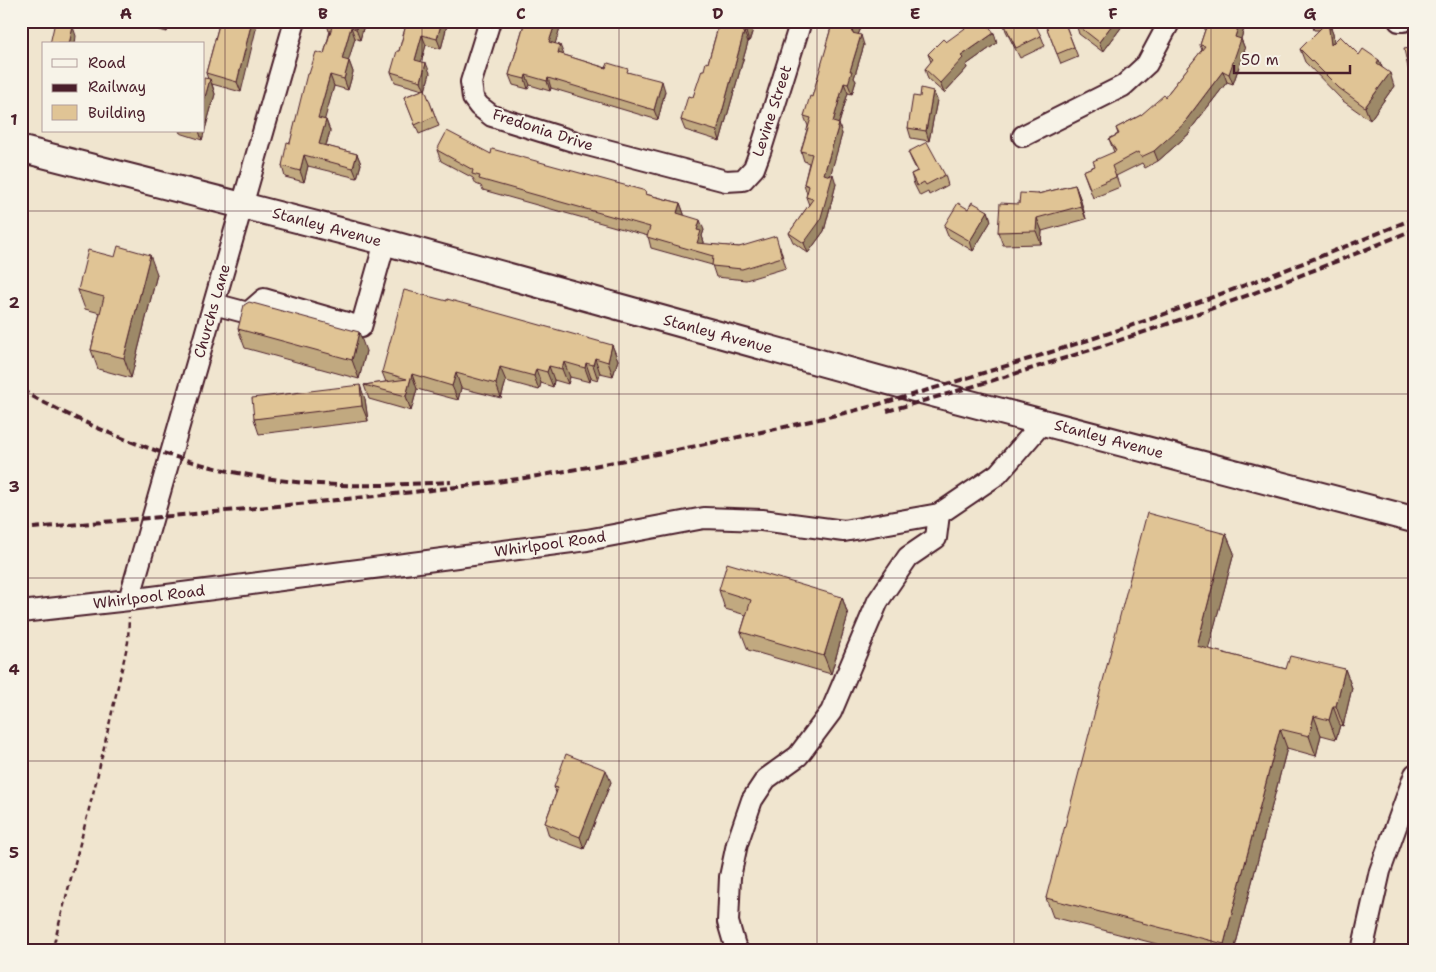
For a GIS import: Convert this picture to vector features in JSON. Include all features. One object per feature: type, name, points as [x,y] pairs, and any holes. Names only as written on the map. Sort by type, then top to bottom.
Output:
[{"type":"main road","name":"Stanley Avenue","points":[[21,149],[384,242],[922,391],[1415,520]]},
{"type":"street","name":"Churchs Lane","points":[[129,600],[295,21]]},
{"type":"street","name":"Fredonia Drive","points":[[490,21],[471,82],[473,98],[479,106],[492,116],[576,142],[696,173]]},
{"type":"street","name":"Levine Street","points":[[696,173],[726,181],[743,180],[754,168],[801,21]]},
{"type":"street","points":[[1023,136],[1123,86],[1147,64],[1170,21]]},
{"type":"street","points":[[1399,21],[1404,21]]},
{"type":"street","points":[[214,304],[248,313],[264,299],[361,327],[384,242]]},
{"type":"street","name":"Whirlpool Road","points":[[21,612],[129,600],[586,540],[704,518],[762,520],[844,531],[939,514],[998,474],[1043,422]]},
{"type":"street","points":[[738,951],[728,922],[730,877],[737,844],[752,800],[766,779],[798,756],[831,712],[878,601],[908,557],[936,538],[939,514]]},
{"type":"street","points":[[1362,951],[1380,871],[1415,774]]},
{"type":"path","points":[[52,951],[96,782],[128,642],[129,600]]},
{"type":"building","points":[[220,21],[252,21],[237,82],[206,73]]},
{"type":"building","points":[[328,21],[358,21],[356,29],[351,27],[342,59],[349,61],[344,79],[330,75],[318,118],[326,120],[319,144],[357,154],[353,168],[304,155],[300,171],[282,166],[287,142],[290,143],[307,74],[309,74],[316,52],[324,54],[333,23]]},
{"type":"building","points":[[407,21],[442,21],[437,39],[422,35],[415,60],[426,63],[421,81],[391,72]]},
{"type":"building","points":[[525,21],[556,21],[549,42],[560,45],[558,53],[606,68],[608,63],[628,69],[627,72],[662,81],[654,110],[548,78],[547,81],[526,75],[525,79],[509,75]]},
{"type":"building","points":[[718,21],[749,21],[746,32],[744,32],[717,131],[681,120],[688,96],[693,97],[702,70],[704,70],[706,62],[708,63],[719,24],[717,24]]},
{"type":"building","points":[[833,21],[856,21],[852,33],[861,35],[848,84],[844,83],[833,122],[839,124],[824,174],[830,176],[833,174],[820,221],[804,243],[789,233],[813,199],[806,197],[809,186],[804,184],[812,154],[801,151],[811,118],[804,116],[810,96],[812,97]]},
{"type":"building","points":[[975,21],[985,21],[994,33],[961,56],[963,58],[940,83],[925,69],[933,59],[928,54],[943,39],[946,42]]},
{"type":"building","points":[[1003,21],[1029,21],[1031,24],[1034,22],[1041,36],[1016,48]]},
{"type":"building","points":[[1056,21],[1064,21],[1074,47],[1057,54],[1046,26]]},
{"type":"building","points":[[1078,21],[1115,21],[1099,42],[1076,24]]},
{"type":"building","points":[[1208,21],[1240,21],[1235,37],[1241,39],[1229,74],[1223,71],[1187,121],[1154,151],[1141,157],[1138,152],[1112,166],[1116,177],[1090,188],[1083,171],[1095,166],[1093,161],[1116,151],[1109,139],[1119,134],[1116,128],[1141,115],[1164,95],[1165,97],[1205,46],[1200,45]]},
{"type":"building","points":[[1328,21],[1331,45],[1340,36],[1359,55],[1363,49],[1379,60],[1377,64],[1390,73],[1365,107],[1339,88],[1300,49]]},
{"type":"building","points":[[55,22],[73,27],[69,42],[50,42]]},
{"type":"building","points":[[1415,47],[1415,86],[1412,86],[1404,49]]},
{"type":"building","points":[[205,78],[210,79],[205,97]]},
{"type":"building","points":[[921,88],[933,91],[926,131],[908,128],[913,96],[920,97]]},
{"type":"building","points":[[425,89],[435,116],[415,125],[404,97]]},
{"type":"building","points":[[447,131],[491,154],[492,149],[646,191],[645,194],[680,203],[677,213],[700,220],[697,230],[701,231],[697,243],[739,247],[776,236],[782,257],[742,269],[712,266],[713,256],[647,237],[650,227],[479,179],[480,176],[472,174],[473,170],[437,150]]},
{"type":"building","points":[[927,142],[945,175],[926,185],[924,182],[917,186],[911,174],[918,171],[908,152]]},
{"type":"building","points":[[1075,185],[1081,206],[1037,218],[1036,231],[998,232],[1000,203],[1019,204],[1020,193],[1038,194]]},
{"type":"building","points":[[972,202],[988,211],[970,241],[944,226],[958,203],[968,209]]},
{"type":"building","points":[[118,246],[150,255],[124,358],[91,350],[104,297],[78,290],[88,250],[115,257]]},
{"type":"building","points":[[404,290],[447,301],[447,299],[612,345],[608,362],[595,358],[593,365],[586,363],[585,368],[564,362],[562,369],[549,366],[547,372],[536,369],[534,376],[500,367],[496,384],[456,373],[452,386],[412,374],[406,396],[364,385],[407,379],[382,372]]},
{"type":"building","points":[[249,302],[359,332],[352,360],[238,329],[244,305]]},
{"type":"building","points":[[360,385],[362,406],[254,419],[252,398]]},
{"type":"building","points":[[1147,513],[1226,534],[1197,646],[1286,669],[1290,656],[1345,669],[1336,706],[1333,706],[1329,720],[1314,716],[1309,736],[1280,729],[1224,944],[1046,898]]},
{"type":"building","points":[[727,563],[842,597],[824,656],[741,632],[751,600],[719,590]]},
{"type":"building","points":[[566,754],[606,770],[580,837],[545,823],[558,788],[554,787]]},
{"type":"railway","points":[[21,529],[258,508],[483,484],[611,463],[770,430],[894,400],[1127,327],[1320,257],[1415,218]]},
{"type":"railway","points":[[887,411],[1021,372],[1154,329],[1285,281],[1415,229]]},
{"type":"railway","points":[[21,390],[91,425],[128,440],[165,454],[241,474],[336,485],[451,482]]}]
